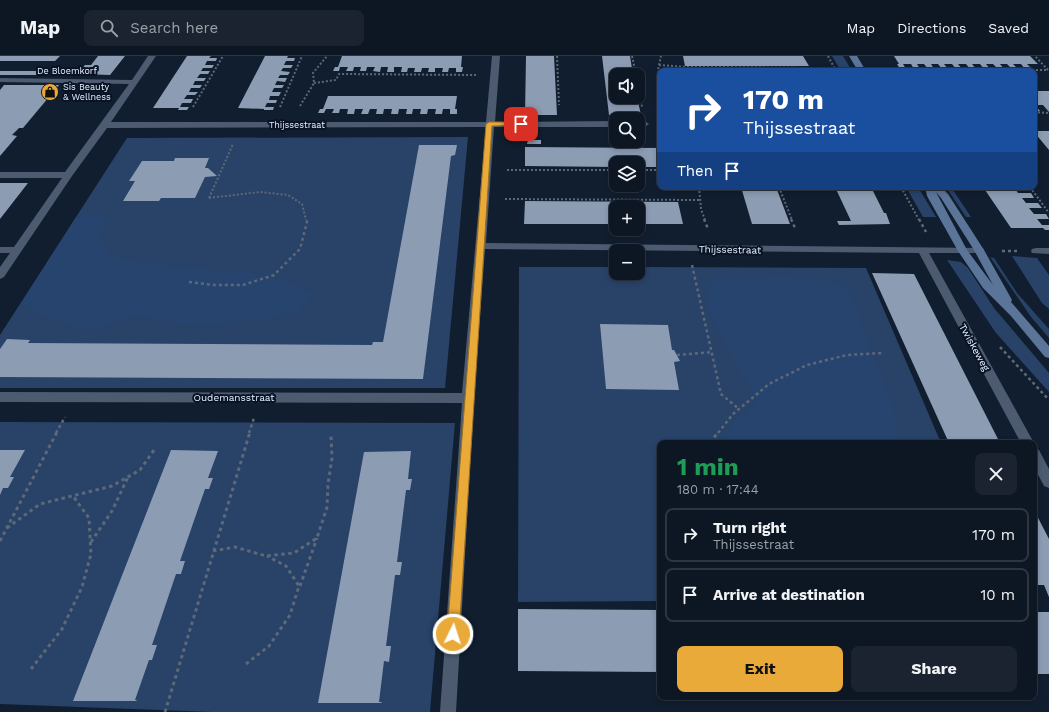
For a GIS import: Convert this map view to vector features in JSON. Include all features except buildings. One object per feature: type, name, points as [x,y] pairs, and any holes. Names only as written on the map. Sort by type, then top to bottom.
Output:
[{"type":"main road","points":[[853,56],[860,68]]},
{"type":"main road","points":[[931,190],[932,196],[963,250],[987,285],[1015,313],[1049,354]]},
{"type":"main road","points":[[939,190],[945,196],[979,250],[1015,313]]},
{"type":"street","points":[[0,275],[152,56]]},
{"type":"street","points":[[448,712],[468,398],[481,246],[489,124],[496,56]]},
{"type":"street","name":"De Bloemkorf","points":[[0,80],[133,82]]},
{"type":"street","name":"Thijssestraat","points":[[105,125],[241,125],[291,121],[609,124]]},
{"type":"street","points":[[0,175],[68,175]]},
{"type":"street","name":"Thijssestraat","points":[[481,246],[923,251],[979,250]]},
{"type":"street","points":[[0,250],[18,250]]},
{"type":"street","name":"Twiskeweg","points":[[923,251],[1026,440]]},
{"type":"street","points":[[1036,251],[1049,251]]},
{"type":"street","name":"Oudemansstraat","points":[[0,397],[468,398]]},
{"type":"street","points":[[1037,460],[1049,482]]},
{"type":"path","points":[[182,125],[223,56]]},
{"type":"path","points":[[302,56],[275,118],[291,121],[314,83],[313,73],[319,63],[327,56]]},
{"type":"path","points":[[557,56],[560,124]]},
{"type":"path","points":[[632,56],[635,68]]},
{"type":"path","points":[[659,68],[661,56]]},
{"type":"path","points":[[828,56],[834,68]]},
{"type":"path","points":[[1035,56],[1048,70],[1037,70]]},
{"type":"path","points":[[659,65],[687,67],[811,68]]},
{"type":"path","points":[[314,83],[336,80],[339,74],[494,75]]},
{"type":"path","points":[[1037,112],[1049,112]]},
{"type":"path","points":[[189,282],[214,285],[243,285],[274,275],[300,249],[307,222],[302,204],[288,195],[260,192],[209,198],[241,125]]},
{"type":"path","points":[[507,170],[609,170]]},
{"type":"path","points":[[645,170],[657,170]]},
{"type":"path","points":[[699,190],[702,209],[713,248]]},
{"type":"path","points":[[780,190],[795,228]]},
{"type":"path","points":[[1032,190],[1049,213]]},
{"type":"path","points":[[505,199],[700,200]]},
{"type":"path","points":[[688,248],[722,394],[739,409]]},
{"type":"path","points":[[979,250],[1036,251]]},
{"type":"path","points":[[677,355],[712,352]]},
{"type":"path","points":[[712,440],[733,414],[769,384],[807,365],[847,355],[882,353]]},
{"type":"path","points":[[0,541],[75,397]]},
{"type":"path","points":[[165,712],[260,398]]},
{"type":"path","points":[[246,664],[269,646],[290,615],[327,507],[328,484],[332,458],[331,436]]},
{"type":"path","points":[[7,528],[40,504],[112,486],[140,470],[154,450]]},
{"type":"path","points":[[90,542],[108,517],[123,490],[128,477]]},
{"type":"path","points":[[31,669],[62,629],[82,588],[91,554],[88,518],[73,496]]},
{"type":"path","points":[[266,556],[294,553],[317,538]]},
{"type":"path","points":[[213,550],[235,547],[266,556],[286,566],[300,586]]},
{"type":"shaded area","points":[[832,56],[843,56],[850,68],[839,68]]},
{"type":"shaded area","points":[[468,137],[445,388],[0,388],[0,335],[127,138]]},
{"type":"shaded area","points":[[908,190],[920,190],[936,217],[923,217]]},
{"type":"shaded area","points":[[948,190],[953,190],[971,217],[966,217]]},
{"type":"shaded area","points":[[91,213],[107,219],[100,236],[107,249],[120,260],[251,273],[285,279],[314,295],[299,311],[270,319],[205,325],[164,322],[133,316],[101,329],[82,330],[35,313],[22,302],[76,217]]},
{"type":"shaded area","points":[[1012,256],[1037,258],[1049,275],[1049,309],[1042,303]]},
{"type":"shaded area","points":[[990,257],[994,258],[1017,293],[1049,329],[1049,338],[1031,317]]},
{"type":"shaded area","points":[[947,260],[961,262],[968,268],[994,308],[1049,373],[1049,392],[996,333]]},
{"type":"shaded area","points":[[519,267],[609,267],[609,280],[645,280],[645,267],[866,268],[940,440],[657,440],[657,601],[518,602]]},
{"type":"shaded area","points":[[787,276],[823,280],[847,285],[857,307],[864,332],[894,408],[899,440],[723,440],[736,420],[757,402],[709,312],[706,294],[712,280]]},
{"type":"shaded area","points":[[0,422],[455,423],[430,712],[212,712],[0,704]]},
{"type":"place","name":"Sis Beauty & Wellness","points":[[50,92]]},
{"type":"route","points":[[453,634],[468,398],[481,246],[489,124],[521,124]]}]
